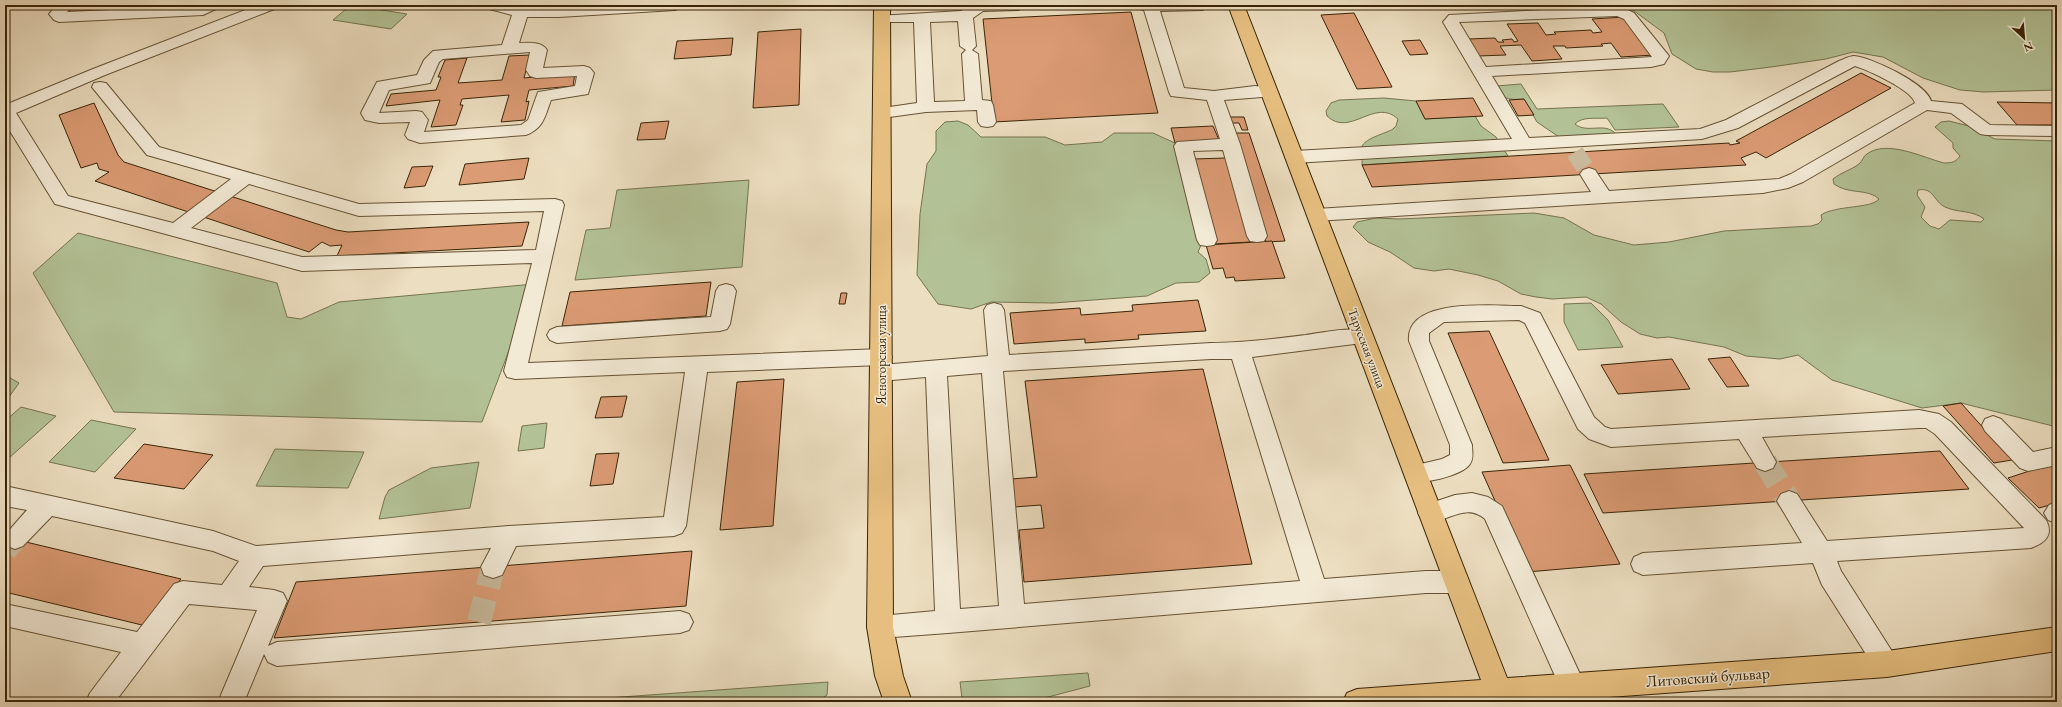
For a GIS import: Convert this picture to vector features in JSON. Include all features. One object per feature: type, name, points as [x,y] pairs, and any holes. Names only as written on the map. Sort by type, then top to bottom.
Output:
[{"type":"main road","name":"Тарусская улица","points":[[1236,5],[1416,474],[1499,697]]},
{"type":"main road","name":"Ясногорская улица","points":[[882,12],[880,627],[889,676],[898,702]]},
{"type":"main road","name":"Литовский бульвар","points":[[1357,702],[1499,697],[1573,687],[1887,664],[2057,639]]},
{"type":"lane","points":[[64,5],[57,14],[59,17],[203,10],[212,6],[228,22]]},
{"type":"lane","points":[[272,5],[99,72],[5,111],[62,200],[302,264],[544,256]]},
{"type":"lane","points":[[491,5],[521,12],[559,12],[674,5]]},
{"type":"lane","points":[[882,12],[922,18],[965,16],[979,8],[1018,5]]},
{"type":"lane","points":[[1202,5],[1145,6],[1177,92],[1214,96],[1255,91],[1269,92]]},
{"type":"lane","points":[[1481,72],[1658,62],[1661,56],[1629,16],[1620,10],[1454,18],[1451,22],[1524,144]]},
{"type":"lane","points":[[509,49],[521,12]]},
{"type":"lane","points":[[965,16],[974,105]]},
{"type":"lane","points":[[922,18],[926,107]]},
{"type":"lane","points":[[532,47],[539,50],[534,70],[536,73],[584,71],[586,74],[582,90],[544,96],[537,122],[533,126],[520,131],[420,138],[414,135],[419,120],[416,116],[379,118],[371,116],[370,113],[383,86],[391,83],[415,82],[424,79],[432,60],[439,54],[509,49],[532,47]]},
{"type":"lane","points":[[1294,158],[1524,144],[1572,147],[1702,134],[1732,124],[1845,64],[1854,61],[1865,64],[1908,85],[1922,97],[1924,105]]},
{"type":"lane","points":[[100,87],[153,151],[359,210],[555,205],[544,256],[515,371],[696,364],[881,365],[936,368],[1203,351],[1240,351],[1339,338],[1363,337]]},
{"type":"lane","points":[[1214,96],[1231,144],[1257,236]]},
{"type":"lane","points":[[882,113],[926,107],[985,104],[987,122]]},
{"type":"lane","points":[[1316,215],[1763,187],[1782,184],[1797,178],[1924,105],[1956,108],[1986,130],[2057,131]]},
{"type":"lane","points":[[1207,240],[1183,146],[1231,144]]},
{"type":"lane","points":[[1589,174],[1604,196]]},
{"type":"lane","points":[[176,230],[245,178]]},
{"type":"lane","points":[[557,335],[720,324],[726,290]]},
{"type":"lane","points":[[994,310],[995,364],[1012,616]]},
{"type":"lane","points":[[1416,474],[1448,467],[1460,458],[1461,445],[1419,341],[1418,331],[1428,322],[1440,315],[1521,313],[1533,318],[1586,423],[1597,433],[1611,438],[1919,419],[1931,420],[1943,428],[2038,527],[2037,534],[2031,538],[1643,564]]},
{"type":"lane","points":[[1240,351],[1315,591]]},
{"type":"lane","points":[[5,496],[213,541],[256,556],[509,536],[674,526],[696,364]]},
{"type":"lane","points":[[936,368],[948,622]]},
{"type":"lane","points":[[1993,425],[2028,462],[2057,456]]},
{"type":"lane","points":[[1745,429],[1765,462]]},
{"type":"lane","points":[[1789,501],[1820,551],[1830,577],[1887,664]]},
{"type":"lane","points":[[1430,513],[1460,504],[1478,502],[1487,505],[1494,513],[1573,687]]},
{"type":"lane","points":[[15,539],[47,505]]},
{"type":"lane","points":[[493,567],[509,536]]},
{"type":"lane","points":[[229,596],[256,556]]},
{"type":"lane","points":[[880,627],[1426,582],[1457,582]]},
{"type":"lane","points":[[99,702],[183,592],[274,601],[231,702]]},
{"type":"lane","points":[[5,615],[142,644]]},
{"type":"lane","points":[[277,654],[680,622]]},
{"type":"green space","points":[[351,5],[407,14],[391,29],[333,20]]},
{"type":"green space","points":[[1626,5],[2057,5],[2057,90],[1984,92],[1960,90],[1923,78],[1883,57],[1853,52],[1826,59],[1730,72],[1713,72],[1696,69],[1672,54],[1664,33]]},
{"type":"green space","points":[[1521,84],[1537,109],[1663,104],[1679,127],[1615,130],[1607,118],[1590,118],[1578,121],[1575,124],[1585,128],[1606,128],[1615,133],[1615,135],[1562,139],[1537,122],[1524,99],[1503,97],[1496,86]]},
{"type":"green space","points":[[1384,98],[1416,101],[1425,119],[1475,116],[1481,126],[1496,137],[1508,156],[1362,165],[1361,149],[1363,145],[1370,139],[1393,129],[1396,126],[1398,119],[1389,113],[1380,112],[1354,121],[1345,123],[1336,122],[1327,116],[1326,111],[1331,103],[1339,100]]},
{"type":"green space","points":[[958,121],[968,125],[981,137],[1045,137],[1065,145],[1102,142],[1114,133],[1153,133],[1175,143],[1201,245],[1198,252],[1206,259],[1210,273],[1199,282],[1176,283],[1147,296],[1053,303],[991,302],[971,309],[938,304],[917,275],[920,214],[927,164],[936,151],[936,131],[945,122]]},
{"type":"green space","points":[[1949,121],[1969,126],[1995,139],[2057,141],[2057,427],[1961,403],[1922,408],[1832,380],[1798,355],[1780,359],[1746,356],[1724,347],[1669,337],[1657,338],[1640,334],[1621,322],[1601,304],[1586,297],[1552,299],[1536,297],[1521,294],[1498,281],[1478,275],[1449,269],[1434,271],[1414,268],[1390,252],[1368,242],[1353,227],[1357,222],[1376,218],[1399,219],[1534,213],[1564,218],[1594,235],[1634,245],[1669,242],[1724,231],[1811,226],[1818,224],[1822,220],[1821,215],[1827,212],[1869,204],[1879,199],[1869,194],[1840,187],[1834,184],[1833,179],[1859,164],[1866,155],[1875,150],[1885,148],[1906,151],[1944,163],[1957,160],[1960,156],[1953,148],[1953,143],[1935,127],[1941,122]],"holes":[[[1918,190],[1930,192],[1945,207],[1975,214],[1984,219],[1981,222],[1950,220],[1939,229],[1930,226],[1921,217],[1925,207],[1917,195]]]},
{"type":"green space","points":[[749,180],[742,267],[575,280],[586,230],[610,228],[617,190]]},
{"type":"green space","points":[[78,233],[277,283],[287,317],[301,319],[339,302],[534,284],[482,422],[114,412],[33,273]]},
{"type":"green space","points":[[1591,303],[1608,320],[1623,347],[1578,350],[1564,322],[1564,304]]},
{"type":"green space","points":[[5,375],[19,383],[5,400]]},
{"type":"green space","points":[[21,407],[56,416],[10,457],[5,456],[5,421]]},
{"type":"green space","points":[[91,420],[136,429],[95,472],[49,462]]},
{"type":"green space","points":[[547,423],[544,448],[518,451],[522,426]]},
{"type":"green space","points":[[275,449],[364,452],[348,488],[256,486]]},
{"type":"green space","points":[[479,462],[470,508],[379,519],[385,497],[389,490],[431,468]]},
{"type":"green space","points":[[1088,673],[1090,686],[1029,702],[967,702],[962,698],[960,682]]},
{"type":"green space","points":[[828,682],[827,695],[817,702],[553,702]]},
{"type":"building","points":[[75,5],[197,5],[68,13]]},
{"type":"building","points":[[1131,12],[1158,113],[994,122],[983,19]]},
{"type":"building","points":[[1354,13],[1392,87],[1357,89],[1321,15]]},
{"type":"building","points":[[1624,17],[1654,55],[1621,57],[1611,43],[1601,44],[1603,46],[1566,48],[1565,46],[1553,46],[1562,59],[1532,61],[1521,45],[1500,46],[1506,55],[1478,56],[1468,39],[1495,38],[1498,42],[1504,42],[1502,40],[1512,39],[1514,42],[1518,41],[1507,24],[1538,23],[1546,35],[1556,34],[1554,32],[1591,30],[1593,33],[1602,32],[1592,19]]},
{"type":"building","points":[[801,29],[799,105],[753,108],[758,32]]},
{"type":"building","points":[[733,38],[731,55],[674,59],[677,41]]},
{"type":"building","points":[[1420,40],[1428,54],[1410,55],[1402,41]]},
{"type":"building","points":[[530,55],[524,78],[575,73],[573,86],[529,90],[526,102],[529,101],[525,120],[501,122],[509,95],[462,99],[460,105],[463,105],[456,125],[431,127],[440,100],[386,106],[391,94],[436,90],[441,77],[438,77],[445,60],[467,58],[458,83],[502,80],[509,56]]},
{"type":"building","points":[[1861,73],[1891,88],[1766,158],[1756,152],[1741,158],[1746,165],[1372,187],[1362,165],[1729,143],[1730,145],[1740,143],[1736,141]]},
{"type":"building","points":[[1473,98],[1483,116],[1425,119],[1416,101]]},
{"type":"building","points":[[1524,99],[1534,115],[1518,116],[1509,100]]},
{"type":"building","points":[[1997,102],[2057,103],[2057,125],[2017,125]]},
{"type":"building","points":[[94,103],[118,155],[124,162],[336,230],[348,232],[529,222],[522,246],[337,256],[342,245],[330,246],[322,242],[309,252],[95,181],[109,172],[99,169],[97,163],[81,168],[59,115]]},
{"type":"building","points":[[1230,117],[1244,117],[1248,130],[1242,130],[1239,123],[1232,123]]},
{"type":"building","points":[[669,121],[665,139],[637,140],[641,123]]},
{"type":"building","points":[[1213,126],[1219,140],[1175,143],[1171,128]]},
{"type":"building","points":[[1234,133],[1249,133],[1285,241],[1266,242]]},
{"type":"building","points":[[529,158],[524,179],[459,185],[465,164]]},
{"type":"building","points":[[1226,158],[1250,242],[1215,244],[1193,159]]},
{"type":"building","points":[[433,166],[425,186],[404,188],[412,167]]},
{"type":"building","points":[[1272,241],[1285,278],[1235,281],[1234,277],[1226,278],[1223,268],[1213,269],[1206,245]]},
{"type":"building","points":[[711,282],[706,316],[562,326],[570,292]]},
{"type":"building","points":[[841,293],[847,293],[845,304],[839,304]]},
{"type":"building","points":[[1198,300],[1206,331],[1138,335],[1139,339],[1085,343],[1085,339],[1014,344],[1010,313],[1080,308],[1081,315],[1133,311],[1132,305]]},
{"type":"building","points":[[1489,331],[1549,460],[1503,463],[1448,333]]},
{"type":"building","points":[[1730,357],[1749,386],[1727,387],[1708,359]]},
{"type":"building","points":[[1672,359],[1690,389],[1618,394],[1601,365]]},
{"type":"building","points":[[1203,369],[1252,564],[1024,582],[1019,530],[1044,528],[1041,505],[1014,507],[1011,479],[1037,477],[1025,381]]},
{"type":"building","points":[[784,379],[773,526],[720,530],[737,382]]},
{"type":"building","points":[[627,396],[622,417],[595,418],[601,397]]},
{"type":"building","points":[[1961,403],[2012,460],[1994,463],[1943,406]]},
{"type":"building","points":[[144,444],[213,455],[184,489],[114,478]]},
{"type":"building","points":[[1940,451],[1969,489],[1603,513],[1584,474]]},
{"type":"building","points":[[619,453],[613,484],[590,486],[596,454]]},
{"type":"building","points":[[2057,462],[2057,503],[2039,508],[2008,478]]},
{"type":"building","points":[[1570,465],[1620,564],[1527,572],[1482,472]]},
{"type":"building","points":[[5,537],[181,579],[142,625],[5,592]]},
{"type":"building","points":[[692,551],[686,606],[274,638],[296,582]]},
{"type":"tunnel","points":[[1575,152],[1589,174]]},
{"type":"tunnel","points":[[1765,462],[1789,501]]},
{"type":"tunnel","points":[[5,550],[15,539]]},
{"type":"tunnel","points":[[479,622],[493,567]]}]
